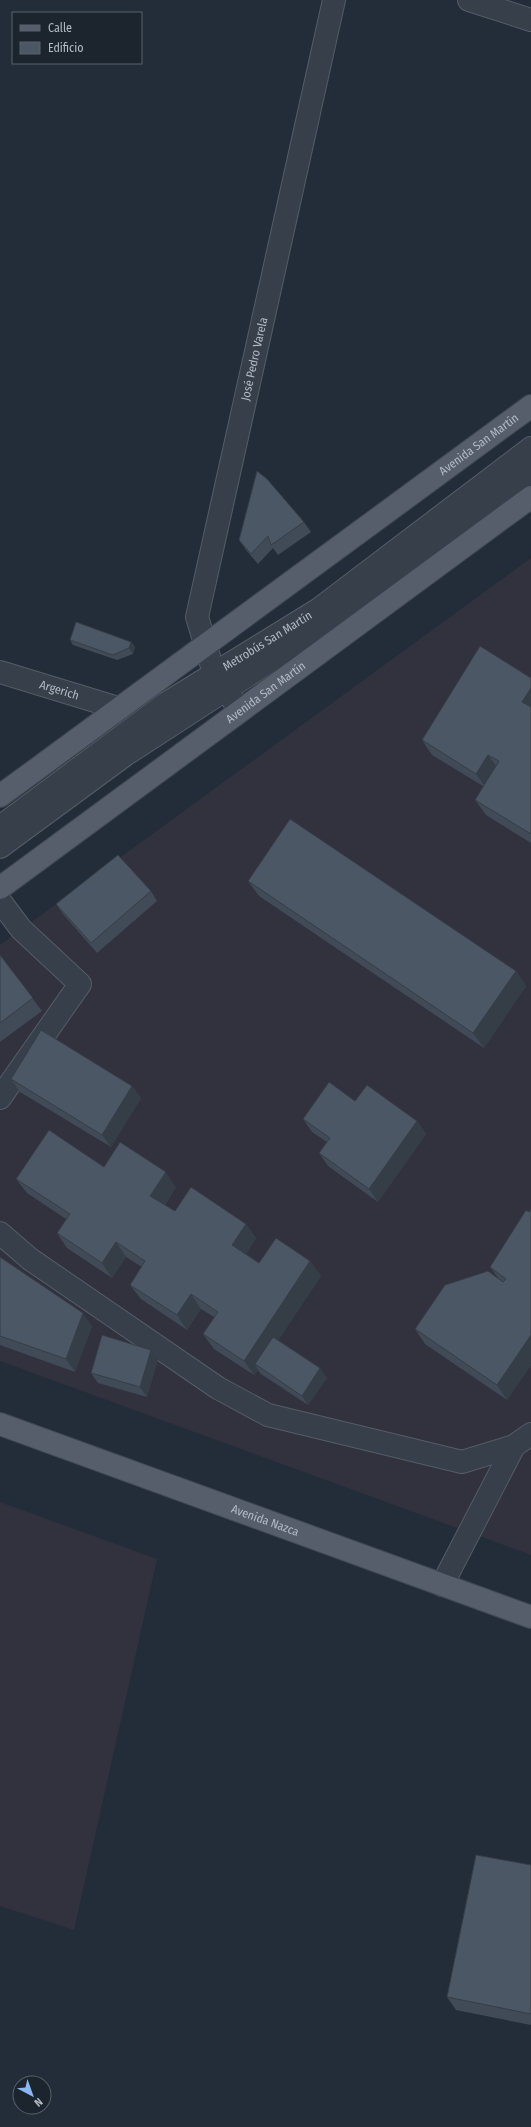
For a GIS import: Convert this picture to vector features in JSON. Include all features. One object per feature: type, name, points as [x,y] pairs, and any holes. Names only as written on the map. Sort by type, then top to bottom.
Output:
[{"type":"main road","name":"Avenida San Martín","points":[[0,796],[531,406]]},
{"type":"main road","name":"Avenida San Martín","points":[[0,888],[531,497]]},
{"type":"main road","name":"Avenida Nazca","points":[[0,1424],[531,1617]]},
{"type":"street","name":"José Pedro Varela","points":[[240,710],[220,682],[205,646],[197,617],[334,0]]},
{"type":"street","points":[[469,0],[531,20]]},
{"type":"street","name":"Metrobús San Martín","points":[[0,847],[319,609],[531,448]]},
{"type":"street","name":"Metrobús San Martín","points":[[0,827],[165,704],[220,682],[310,635],[531,472]]},
{"type":"street","name":"Argerich","points":[[0,672],[118,708]]},
{"type":"street","points":[[0,901],[21,929],[80,984],[0,1098]]},
{"type":"street","points":[[0,1233],[30,1259],[211,1383],[268,1415],[462,1462],[522,1440]]},
{"type":"street","points":[[442,1585],[522,1440]]},
{"type":"shaded area","points":[[531,558],[531,1555],[0,1361],[0,945]]},
{"type":"shaded area","points":[[0,1502],[157,1559],[74,1930],[0,1906]]},
{"type":"building","points":[[257,471],[267,479],[304,522],[271,545],[268,536],[251,554],[239,540]]},
{"type":"building","points":[[76,622],[131,642],[129,648],[113,655],[70,640]]},
{"type":"building","points":[[480,646],[531,678],[531,688],[522,702],[531,707],[531,834],[475,800],[499,761],[488,755],[476,774],[422,740]]},
{"type":"building","points":[[290,819],[516,971],[473,1033],[248,881]]},
{"type":"building","points":[[118,855],[151,891],[91,943],[56,904]]},
{"type":"building","points":[[0,955],[33,998],[0,1023]]},
{"type":"building","points":[[41,1030],[132,1086],[102,1135],[11,1079]]},
{"type":"building","points":[[329,1082],[355,1101],[367,1085],[417,1121],[369,1189],[319,1153],[330,1138],[303,1119]]},
{"type":"building","points":[[49,1130],[104,1167],[120,1142],[166,1172],[150,1196],[175,1211],[191,1187],[246,1224],[232,1245],[259,1263],[276,1238],[310,1261],[244,1361],[203,1334],[218,1312],[191,1294],[177,1315],[130,1285],[145,1261],[116,1242],[102,1263],[57,1233],[70,1214],[16,1179]]},
{"type":"building","points":[[531,1209],[531,1335],[497,1385],[415,1329],[445,1285],[488,1271],[503,1282],[506,1279],[490,1267],[526,1210],[529,1212]]},
{"type":"building","points":[[0,1257],[83,1313],[66,1359],[0,1336]]},
{"type":"building","points":[[102,1335],[151,1350],[140,1387],[91,1373]]},
{"type":"building","points":[[273,1337],[320,1368],[302,1396],[255,1364]]},
{"type":"building","points":[[476,1855],[531,1865],[531,2014],[447,1997]]}]
